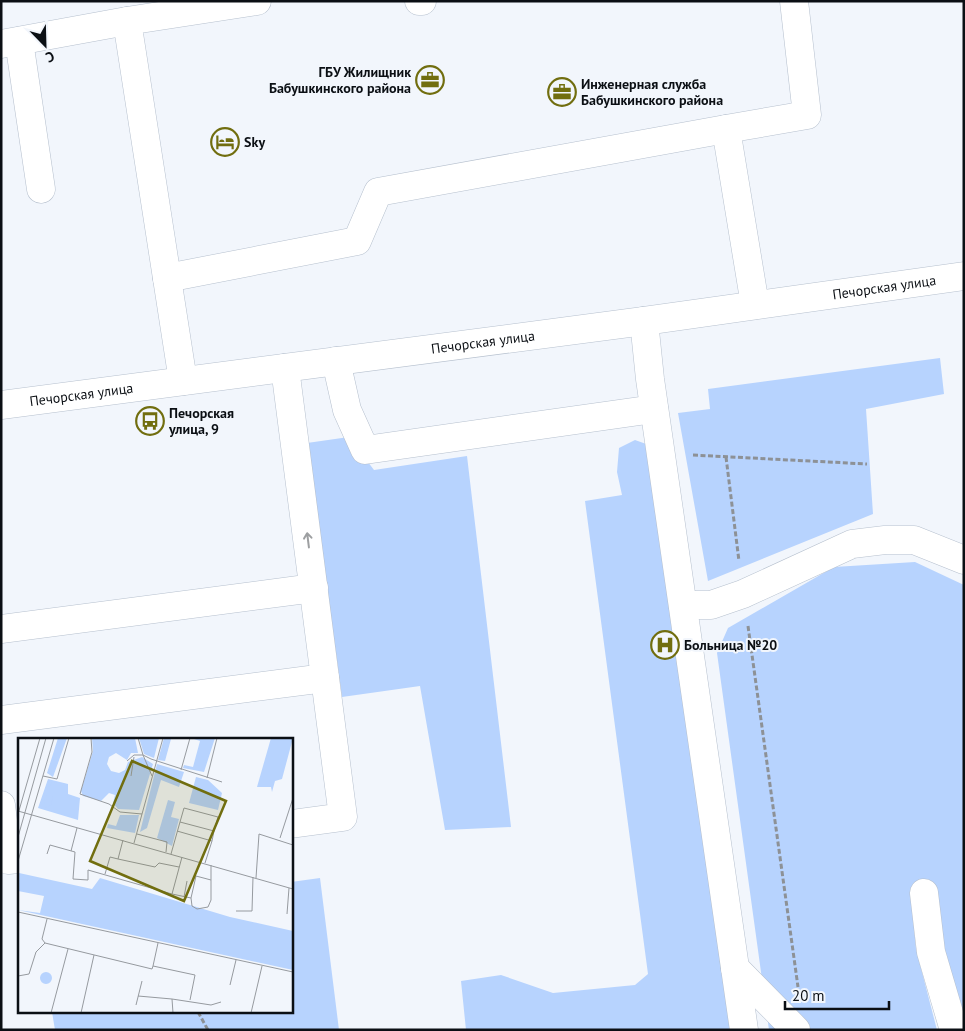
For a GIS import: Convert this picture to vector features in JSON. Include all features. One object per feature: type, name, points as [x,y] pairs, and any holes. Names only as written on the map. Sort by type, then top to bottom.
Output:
[{"type":"street","points":[[41,189],[10,42],[127,21],[257,1]]},
{"type":"street","points":[[167,278],[357,241],[378,192],[807,115],[794,1]]},
{"type":"street","points":[[127,21],[183,381]]},
{"type":"street","points":[[726,129],[755,305]]},
{"type":"street","name":"Печорская улица","points":[[1,405],[644,321],[964,276]]},
{"type":"street","points":[[644,321],[654,410],[744,1030]]},
{"type":"street","points":[[336,361],[347,410],[365,450],[654,410]]},
{"type":"street","points":[[285,368],[343,817],[292,824]]},
{"type":"street","points":[[683,606],[711,605],[743,594],[852,544],[884,540],[914,540],[964,560]]},
{"type":"street","points":[[1,629],[314,588]]},
{"type":"street","points":[[1,720],[325,678]]},
{"type":"street","points":[[1,805],[8,860],[18,859]]},
{"type":"street","points":[[924,893],[932,952],[954,1030]]},
{"type":"street","points":[[735,968],[796,1030]]},
{"type":"path","points":[[661,454],[867,464]]},
{"type":"path","points":[[726,457],[743,594],[799,990]]},
{"type":"path","points":[[199,1014],[208,1030]]},
{"type":"shaded area","points":[[940,358],[944,394],[866,409],[873,514],[708,581],[678,413],[710,409],[708,389]]},
{"type":"shaded area","points":[[349,437],[374,470],[467,456],[511,827],[445,830],[420,686],[342,697],[307,443]]},
{"type":"shaded area","points":[[635,440],[649,445],[730,1030],[466,1030],[461,981],[501,975],[553,993],[635,985],[648,974],[585,501],[622,495],[617,472],[619,448]]},
{"type":"shaded area","points":[[915,562],[964,585],[964,1026],[911,893],[916,949],[937,1030],[769,1030],[717,653],[728,628],[834,567]]},
{"type":"shaded area","points":[[320,878],[339,1030],[55,1030],[52,1014],[292,1014],[292,882]]},
{"type":"place","name":"ГБУ Жилищник Бабушкинского района","points":[[430,80]]},
{"type":"place","name":"Инженерная служба Бабушкинского района","points":[[562,92]]},
{"type":"place","name":"Sky","points":[[225,142]]},
{"type":"place","name":"Печорская улица, 9","points":[[150,421]]},
{"type":"place","name":"Больница №20","points":[[665,645]]}]
